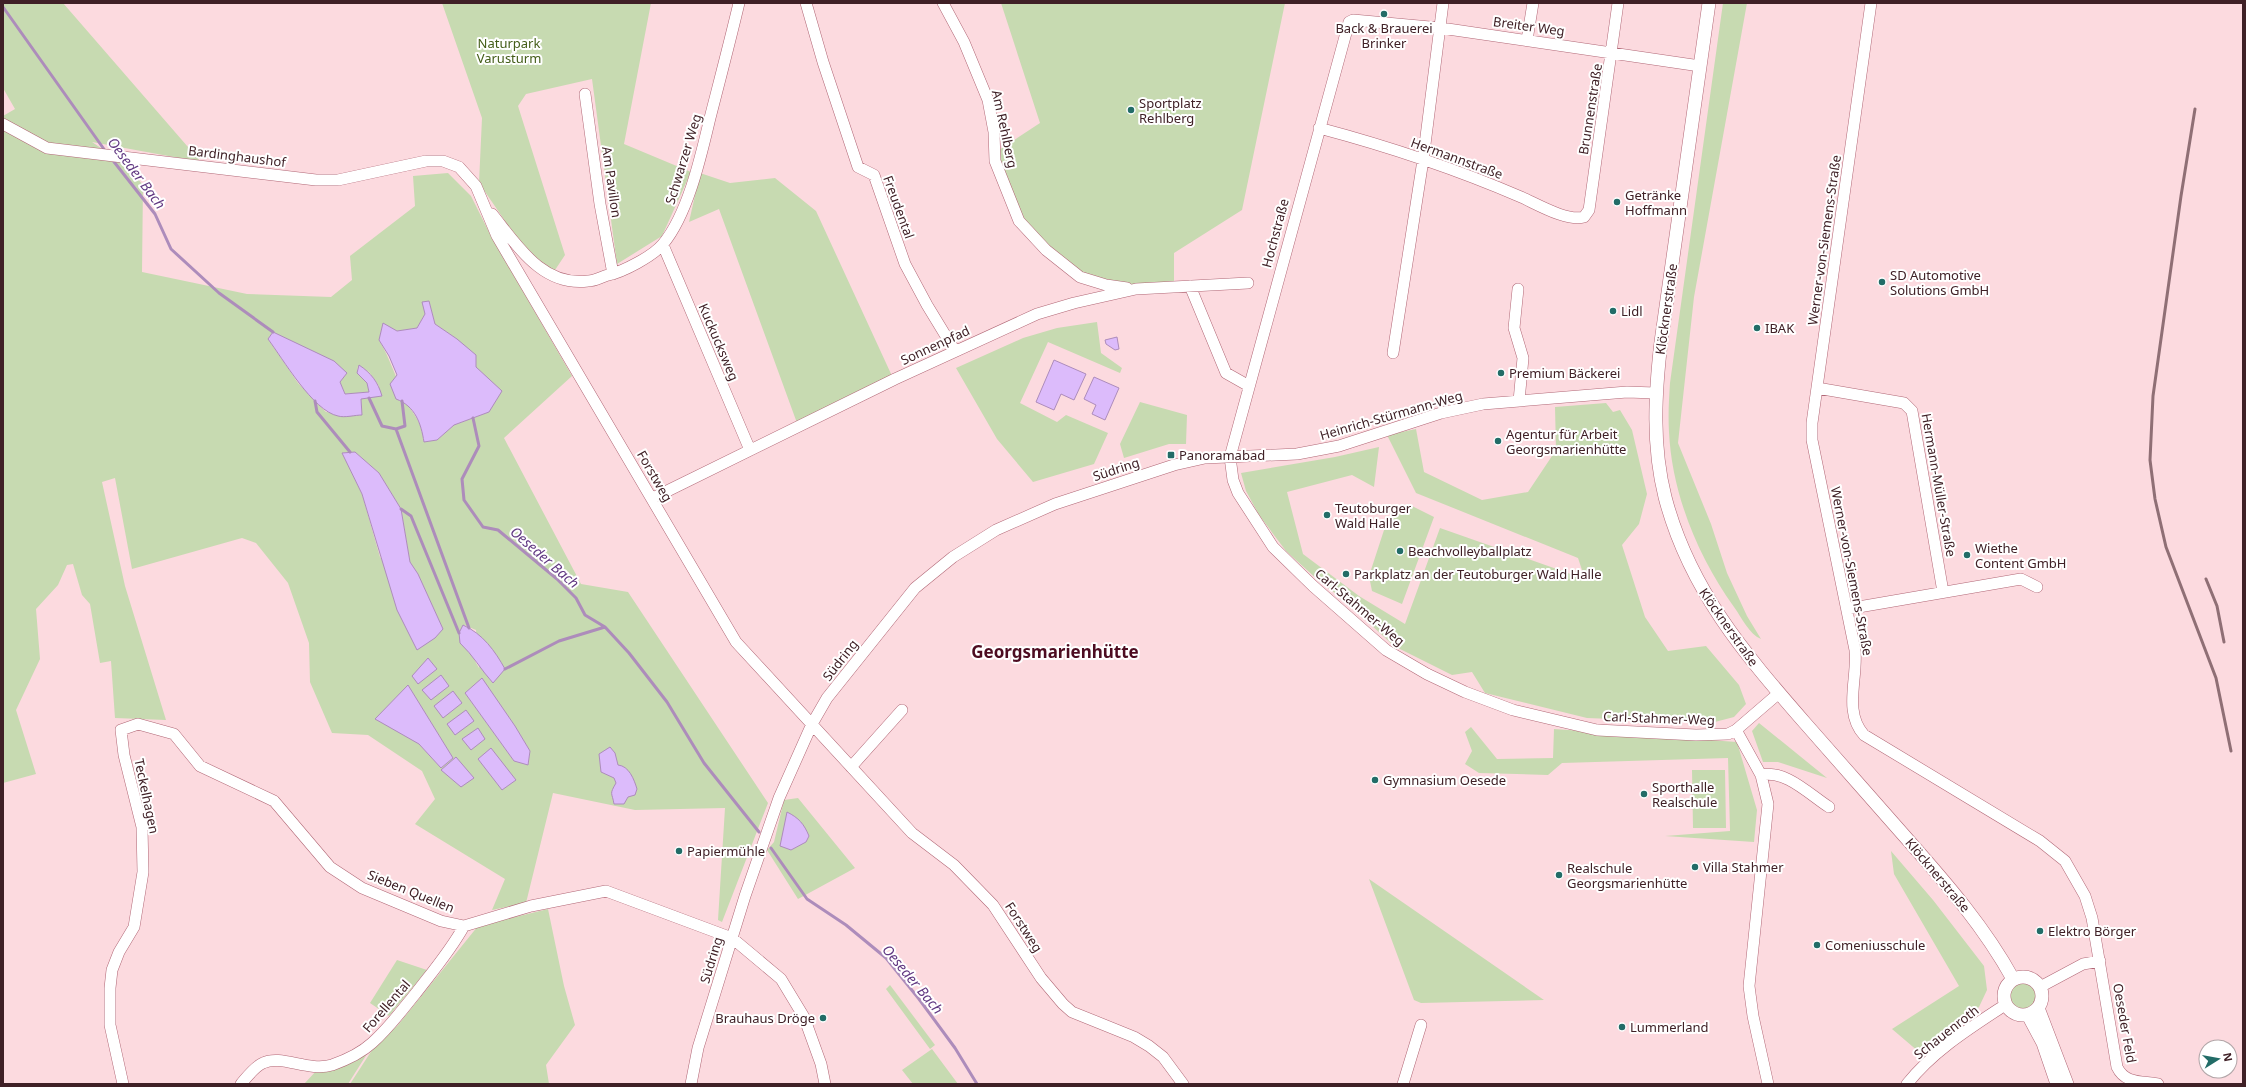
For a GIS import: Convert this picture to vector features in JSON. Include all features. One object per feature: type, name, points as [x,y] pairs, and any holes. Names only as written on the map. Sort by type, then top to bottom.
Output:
[{"type":"main road","name":"Klöcknerstraße","points":[[1709,3],[1655,393],[1656,439],[1659,467],[1665,495],[1682,549],[1694,576],[1721,620],[1779,693],[1945,881],[1978,923],[2013,979]]},
{"type":"main road","points":[[2025,977],[2036,982],[2040,987],[2042,999],[2033,1011],[2014,1014],[2005,1005],[2003,993],[2005,988],[2013,979],[2025,977]]},
{"type":"main road","points":[[2033,1011],[2057,1084]]},
{"type":"main road","points":[[2033,1011],[2067,1084]]},
{"type":"street","name":"Schwarzer Weg","points":[[484,204],[530,261],[551,276],[569,281],[588,281],[613,274],[636,264],[663,245],[679,218],[699,162],[739,3]]},
{"type":"street","name":"Freudental","points":[[806,3],[823,62],[858,167],[874,175],[905,264],[927,305],[955,351]]},
{"type":"street","name":"Am Rehlberg","points":[[944,3],[964,42],[988,100],[994,132],[995,161],[1019,221],[1046,250],[1080,277],[1106,285],[1136,289]]},
{"type":"street","points":[[1393,353],[1423,160],[1444,3]]},
{"type":"street","points":[[1527,40],[1533,3]]},
{"type":"street","name":"Brunnenstraße","points":[[1584,217],[1589,210],[1618,3]]},
{"type":"street","name":"Werner-von-Siemens-Straße","points":[[1871,3],[1817,388],[1812,440],[1847,609],[1856,662],[1852,698],[1855,722],[1864,735],[2040,842],[2065,861],[2085,896],[2092,918],[2100,961]]},
{"type":"street","name":"Breiter Weg","points":[[1354,20],[1441,28],[1700,66]]},
{"type":"street","name":"Hochstraße","points":[[1230,457],[1318,128],[1349,22],[1354,20]]},
{"type":"street","name":"Am Pavillon","points":[[585,94],[600,204],[613,274]]},
{"type":"street","name":"Bardinghaushof","points":[[3,124],[47,148],[316,180],[338,180],[426,161],[443,161],[459,167],[468,175]]},
{"type":"street","name":"Hermannstraße","points":[[1318,128],[1375,143],[1423,160],[1495,186],[1569,217],[1584,217]]},
{"type":"street","name":"Forstweg","points":[[468,175],[476,186],[497,236],[653,498],[719,616],[736,642],[912,833],[954,865],[993,906],[1041,978],[1063,1004],[1072,1012],[1134,1037],[1149,1046],[1163,1057],[1183,1084]]},
{"type":"street","name":"Kuckucksweg","points":[[663,245],[750,450]]},
{"type":"street","name":"Sonnenpfad","points":[[653,498],[955,351],[1037,314],[1074,303],[1136,289],[1248,284]]},
{"type":"street","points":[[1190,286],[1226,373],[1249,386]]},
{"type":"street","points":[[1518,289],[1514,328],[1523,358],[1519,402]]},
{"type":"street","name":"Hermann-Müller-Straße","points":[[1817,388],[1904,403],[1912,411],[1943,592]]},
{"type":"street","name":"Heinrich-Stürmann-Weg","points":[[1230,457],[1297,454],[1339,446],[1441,413],[1483,404],[1627,392],[1655,393]]},
{"type":"street","name":"Südring","points":[[691,1084],[698,1048],[732,938],[779,798],[812,724],[827,698],[915,588],[953,557],[996,530],[1055,504],[1174,465],[1205,458],[1230,457]]},
{"type":"street","name":"Carl-Stahmer-Weg","points":[[1230,457],[1233,480],[1238,493],[1273,547],[1313,586],[1386,650],[1427,674],[1513,710],[1597,730],[1696,735],[1728,734],[1736,730],[1779,693]]},
{"type":"street","points":[[1847,609],[2021,579],[2037,587]]},
{"type":"street","points":[[851,767],[902,710]]},
{"type":"street","name":"Teckelhagen","points":[[123,1084],[110,1025],[110,988],[112,970],[134,927],[143,872],[142,828],[124,755],[121,730],[138,724],[174,734]]},
{"type":"street","points":[[1736,730],[1761,775],[1768,804],[1749,986],[1753,1016],[1768,1084]]},
{"type":"street","name":"Sieben Quellen","points":[[174,734],[200,766],[274,801],[330,867],[362,888],[441,921],[464,926],[531,906],[606,891],[732,938]]},
{"type":"street","points":[[1761,775],[1770,773],[1782,776],[1829,808]]},
{"type":"street","name":"Forellental","points":[[241,1084],[262,1063],[274,1060],[316,1068],[354,1056],[371,1044],[391,1024],[432,973],[457,939],[464,926]]},
{"type":"street","points":[[732,938],[781,979],[804,1017],[821,1064],[825,1084]]},
{"type":"street","points":[[2040,987],[2083,964],[2100,961]]},
{"type":"street","name":"Oeseder Feld","points":[[2100,961],[2117,1067],[2121,1074],[2134,1081],[2158,1084]]},
{"type":"street","name":"Schauenroth","points":[[1906,1084],[1922,1067],[1953,1040],[2005,1005]]},
{"type":"street","points":[[1403,1084],[1421,1025]]},
{"type":"green space","points":[[3,3],[63,3],[201,162],[92,142],[126,165],[143,185],[142,272],[247,294],[331,297],[352,280],[350,256],[415,206],[413,176],[448,173],[471,196],[492,238],[572,376],[504,438],[581,584],[628,592],[768,803],[722,922],[718,920],[725,808],[635,810],[553,793],[526,903],[492,910],[505,879],[415,824],[435,799],[422,771],[368,735],[332,733],[310,682],[309,643],[288,583],[256,543],[242,538],[132,569],[115,478],[102,482],[125,586],[166,720],[115,718],[111,661],[100,663],[90,604],[82,595],[73,564],[67,565],[58,585],[36,609],[40,659],[16,710],[36,774],[3,783],[3,116],[15,109],[3,88]],"holes":[[[429,301],[435,324],[457,339],[476,367],[501,391],[489,412],[454,425],[437,440],[424,442],[420,424],[407,402],[379,340],[383,324],[397,331],[417,328],[425,314]],[[273,332],[347,373],[340,382],[345,394],[369,392],[367,383],[357,373],[358,366],[369,372],[379,386],[361,399],[362,415],[326,412],[298,383],[268,339]],[[355,452],[379,473],[401,509],[410,562],[418,574],[443,629],[380,557],[362,494],[342,453]],[[464,625],[476,630],[479,668],[470,652]],[[482,679],[515,726],[530,751],[528,764],[514,761],[465,693]],[[408,685],[453,758],[441,768],[419,744]]]},
{"type":"green space","name":"Naturpark Varusturm","points":[[442,3],[651,3],[624,144],[691,172],[662,236],[617,264],[592,79],[526,94],[518,106],[565,255],[553,273],[531,259],[479,183],[482,118]]},
{"type":"green space","points":[[1001,3],[1285,3],[1242,210],[1174,253],[1174,283],[1136,289],[1080,277],[1019,221],[996,152],[1040,123]]},
{"type":"green space","points":[[1723,3],[1747,3],[1694,297],[1678,443],[1711,524],[1727,573],[1747,616],[1761,639],[1749,630],[1721,588],[1698,546],[1681,501],[1675,478],[1669,432],[1670,383]]},
{"type":"green space","points":[[700,173],[730,183],[775,178],[816,211],[892,376],[797,423],[719,209],[689,222]]},
{"type":"green space","points":[[1097,322],[1101,353],[1122,368],[1120,373],[1048,342],[1020,403],[1057,422],[1066,415],[1108,433],[1094,464],[1033,482],[997,439],[956,368],[1023,338],[1057,328]]},
{"type":"green space","points":[[1140,402],[1187,415],[1186,444],[1169,444],[1124,458],[1120,444]]},
{"type":"green space","points":[[1606,403],[1613,412],[1620,410],[1632,430],[1647,494],[1639,524],[1622,545],[1645,617],[1668,651],[1706,646],[1739,685],[1746,704],[1734,717],[1711,723],[1587,718],[1485,693],[1472,672],[1452,675],[1394,646],[1344,600],[1319,581],[1286,551],[1259,515],[1246,491],[1241,473],[1335,457],[1379,447],[1374,487],[1352,475],[1287,492],[1303,554],[1359,596],[1405,624],[1440,528],[1585,579],[1578,558],[1416,493],[1387,435],[1416,429],[1424,472],[1482,500],[1528,492],[1556,450],[1555,407]]},
{"type":"green space","name":"Beachvolleyballplatz","points":[[1408,504],[1434,517],[1402,604],[1372,591],[1369,576],[1385,527],[1396,509]]},
{"type":"green space","points":[[1759,723],[1827,778],[1778,762],[1763,762],[1752,731]]},
{"type":"green space","points":[[1471,727],[1497,759],[1553,758],[1554,729],[1737,742],[1757,810],[1754,842],[1665,836],[1730,831],[1728,758],[1562,763],[1548,775],[1479,773],[1465,764],[1472,751],[1465,732]]},
{"type":"green space","points":[[1692,770],[1725,770],[1726,828],[1693,828]]},
{"type":"green space","points":[[798,798],[855,868],[798,899],[767,850],[774,842],[784,800]]},
{"type":"green space","points":[[1891,851],[1933,900],[1984,966],[1987,990],[1979,1007],[1919,1052],[1892,1029],[1959,986],[1894,874]]},
{"type":"green space","points":[[1369,879],[1544,1000],[1421,1003],[1414,1000]]},
{"type":"green space","points":[[548,909],[564,986],[575,1025],[546,1065],[549,1084],[350,1084],[374,1047],[398,1025],[478,926]]},
{"type":"green space","points":[[397,960],[427,970],[389,1016],[370,1003]]},
{"type":"green space","points":[[2023,983],[2032,987],[2036,996],[2032,1005],[2023,1009],[2014,1005],[2010,996],[2014,987]]},
{"type":"green space","points":[[890,985],[935,1045],[930,1049],[886,989]]},
{"type":"green space","points":[[932,1049],[958,1084],[913,1084],[902,1070]]},
{"type":"green space","points":[[367,1054],[348,1084],[304,1084],[317,1070],[331,1071]]},
{"type":"shaded area","points":[[429,301],[435,324],[457,339],[476,355],[476,367],[502,391],[489,412],[454,425],[437,440],[424,442],[421,428],[416,416],[408,406],[396,399],[390,384],[397,375],[389,356],[379,340],[383,323],[397,331],[417,328],[425,314],[422,302]]},
{"type":"shaded area","points":[[273,332],[334,361],[347,373],[340,382],[345,394],[369,392],[367,383],[357,373],[359,365],[374,378],[382,396],[361,399],[362,415],[341,417],[328,412],[309,395],[299,383],[268,339]]},
{"type":"shaded area","points":[[1117,337],[1119,349],[1115,350],[1106,344],[1105,340]]},
{"type":"shaded area","points":[[1054,360],[1086,374],[1074,400],[1061,394],[1054,410],[1036,402]]},
{"type":"shaded area","points":[[1094,377],[1119,388],[1105,420],[1092,414],[1096,405],[1084,399]]},
{"type":"shaded area","points":[[355,452],[379,473],[401,509],[410,562],[418,574],[443,629],[435,638],[417,650],[397,610],[362,494],[342,453]]},
{"type":"shaded area","points":[[463,625],[477,633],[488,644],[505,669],[493,683],[469,652],[460,643],[459,633]]},
{"type":"shaded area","points":[[428,658],[437,669],[418,684],[412,676]]},
{"type":"shaded area","points":[[441,675],[449,686],[431,700],[422,690]]},
{"type":"shaded area","points":[[482,678],[515,726],[530,751],[528,765],[514,761],[465,693]]},
{"type":"shaded area","points":[[408,685],[453,758],[441,768],[419,744],[375,719]]},
{"type":"shaded area","points":[[453,691],[462,703],[443,718],[434,706]]},
{"type":"shaded area","points":[[466,710],[474,721],[455,735],[447,724]]},
{"type":"shaded area","points":[[478,728],[485,739],[471,750],[462,739]]},
{"type":"shaded area","points":[[610,747],[615,753],[618,765],[628,770],[633,777],[637,789],[635,795],[628,797],[624,804],[614,804],[612,790],[616,783],[614,778],[601,772],[599,754]]},
{"type":"shaded area","points":[[491,748],[516,780],[502,790],[478,759]]},
{"type":"shaded area","points":[[456,757],[474,778],[461,787],[441,770]]},
{"type":"shaded area","points":[[787,812],[801,822],[809,836],[806,842],[791,850],[780,846]]},
{"type":"waterway","name":"Oeseder Bach","points":[[3,7],[106,152]]},
{"type":"waterway","name":"Oeseder Bach","points":[[111,158],[155,214],[171,249],[219,293],[273,332]]},
{"type":"waterway","points":[[369,398],[382,426],[396,429],[469,628]]},
{"type":"waterway","points":[[315,401],[317,412],[350,452]]},
{"type":"waterway","points":[[396,429],[405,426],[402,401]]},
{"type":"waterway","name":"Oeseder Bach","points":[[473,418],[479,446],[462,479],[464,500],[483,527],[498,530],[557,579],[576,598],[585,615],[605,627]]},
{"type":"waterway","points":[[401,509],[411,516],[459,633]]},
{"type":"waterway","name":"Oeseder Bach","points":[[505,669],[559,641],[605,627],[629,653],[667,702],[704,763],[759,832]]},
{"type":"waterway","name":"Oeseder Bach","points":[[771,848],[807,899],[846,925],[886,958],[919,999],[955,1048],[977,1084]]},
{"type":"railway","points":[[2195,109],[2181,196],[2153,396],[2150,460],[2155,499],[2166,547],[2216,678],[2231,751]]},
{"type":"railway","points":[[2206,579],[2217,606],[2224,642]]},
{"type":"place","name":"Back & Brauerei Brinker","points":[[1384,14]]},
{"type":"place","name":"Sportplatz Rehlberg","points":[[1131,110]]},
{"type":"place","name":"Getränke Hoffmann","points":[[1617,202]]},
{"type":"place","name":"SD Automotive Solutions GmbH","points":[[1882,282]]},
{"type":"place","name":"Lidl","points":[[1613,311]]},
{"type":"place","name":"IBAK","points":[[1757,328]]},
{"type":"place","name":"Premium Bäckerei","points":[[1501,373]]},
{"type":"place","name":"Agentur für Arbeit Georgsmarienhütte","points":[[1498,441]]},
{"type":"place","name":"Panoramabad","points":[[1171,455]]},
{"type":"place","name":"Teutoburger Wald Halle","points":[[1327,515]]},
{"type":"place","name":"Beachvolleyballplatz","points":[[1400,551]]},
{"type":"place","name":"Wiethe Content GmbH","points":[[1967,555]]},
{"type":"place","name":"Parkplatz an der Teutoburger Wald Halle","points":[[1346,574]]},
{"type":"place","name":"Gymnasium Oesede","points":[[1375,780]]},
{"type":"place","name":"Sporthalle Realschule","points":[[1644,794]]},
{"type":"place","name":"Papiermühle","points":[[679,851]]},
{"type":"place","name":"Villa Stahmer","points":[[1695,867]]},
{"type":"place","name":"Realschule Georgsmarienhütte","points":[[1559,875]]},
{"type":"place","name":"Elektro Börger","points":[[2040,931]]},
{"type":"place","name":"Comeniusschule","points":[[1817,945]]},
{"type":"place","name":"Brauhaus Dröge","points":[[823,1018]]},
{"type":"place","name":"Lummerland","points":[[1622,1027]]},
{"type":"district","name":"Georgsmarienhütte","points":[[1055,651]]}]
